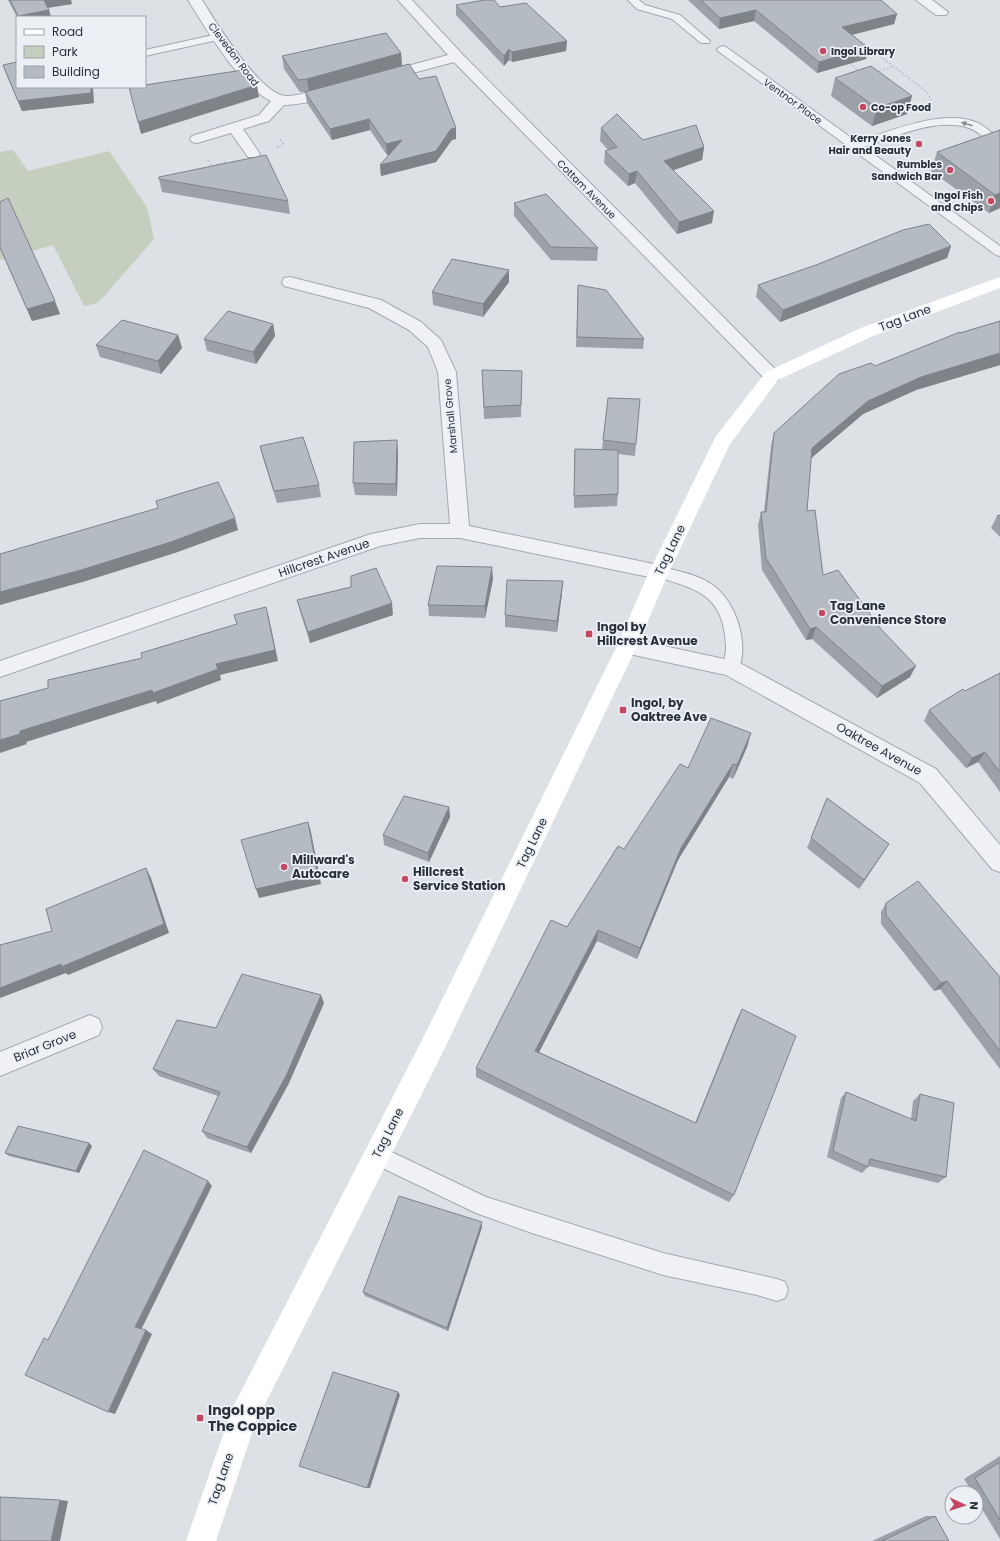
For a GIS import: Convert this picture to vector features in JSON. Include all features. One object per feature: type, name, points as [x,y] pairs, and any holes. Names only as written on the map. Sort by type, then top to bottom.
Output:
[{"type":"main road","name":"Tag Lane","points":[[200,1541],[242,1419],[434,1044],[627,646],[659,572],[722,442],[772,376],[867,332],[1000,282]]},
{"type":"street","name":"Clevedon Road","points":[[195,0],[218,37],[259,88],[280,100]]},
{"type":"street","name":"Cottam Avenue","points":[[405,0],[458,57],[772,376]]},
{"type":"street","points":[[922,0],[941,12]]},
{"type":"street","points":[[369,81],[458,57]]},
{"type":"street","points":[[197,140],[264,118],[280,100],[310,97],[347,87]]},
{"type":"street","points":[[234,127],[254,154]]},
{"type":"street","name":"Marshall Grove","points":[[290,282],[375,304],[415,326],[435,344],[447,372],[460,531]]},
{"type":"street","name":"Hillcrest Avenue","points":[[0,669],[378,539],[420,531],[460,531],[659,572]]},
{"type":"street","name":"Oaktree Avenue","points":[[627,646],[731,668],[928,776],[1000,862]]},
{"type":"street","name":"Briar Grove","points":[[0,1064],[90,1027]]},
{"type":"lane","points":[[633,0],[641,6],[676,16],[705,41]]},
{"type":"lane","points":[[146,53],[218,37]]},
{"type":"lane","name":"Ventnor Place","points":[[722,49],[1000,252]]},
{"type":"lane","points":[[855,146],[927,124],[944,121],[961,122],[974,126],[1000,144]]},
{"type":"lane","points":[[659,572],[697,584],[710,591],[732,626],[734,645],[731,668]]},
{"type":"lane","points":[[377,1155],[483,1206],[663,1264],[757,1284],[777,1290]]},
{"type":"path","points":[[845,30],[927,92],[944,121]]},
{"type":"path","points":[[872,73],[893,66]]},
{"type":"green space","points":[[13,150],[28,171],[109,151],[147,207],[154,239],[98,303],[84,306],[53,245],[2,260],[0,259],[0,152]]},
{"type":"building","points":[[10,0],[44,0],[49,10],[18,16]]},
{"type":"building","points":[[484,0],[494,0],[500,7],[526,3],[567,41],[512,52],[509,49],[504,56],[456,5]]},
{"type":"building","points":[[701,0],[881,0],[897,14],[842,27],[868,48],[819,62],[756,10],[720,18]]},
{"type":"building","points":[[386,33],[401,53],[307,79],[298,80],[282,56]]},
{"type":"building","points":[[16,62],[16,88],[91,88],[91,93],[18,101],[3,65]]},
{"type":"building","points":[[409,64],[419,79],[436,76],[456,128],[451,129],[436,151],[380,165],[402,140],[386,144],[369,119],[330,129],[305,92]]},
{"type":"building","points":[[871,66],[912,96],[877,108],[835,78]]},
{"type":"building","points":[[243,70],[257,85],[138,122],[129,88],[146,88],[146,85]]},
{"type":"building","points":[[617,114],[643,140],[696,125],[704,147],[664,161],[714,211],[679,222],[637,171],[629,174],[605,151],[617,147],[601,128]]},
{"type":"building","points":[[1000,130],[1000,193],[995,195],[937,152]]},
{"type":"building","points":[[266,155],[288,201],[159,179],[159,177]]},
{"type":"building","points":[[546,194],[598,248],[551,247],[514,203]]},
{"type":"building","points":[[8,198],[55,301],[27,309],[0,247],[0,202]]},
{"type":"building","points":[[929,224],[951,246],[783,310],[758,285],[816,265],[903,230]]},
{"type":"building","points":[[452,259],[509,270],[483,304],[432,292]]},
{"type":"building","points":[[578,285],[606,290],[644,339],[577,337]]},
{"type":"building","points":[[228,311],[273,324],[253,352],[204,339]]},
{"type":"building","points":[[122,320],[178,335],[158,361],[96,345]]},
{"type":"building","points":[[1000,321],[1000,353],[921,377],[868,401],[812,448],[807,511],[815,510],[823,575],[838,570],[881,629],[916,666],[882,686],[816,627],[810,629],[766,558],[761,512],[766,512],[774,433],[839,374],[871,363],[875,366],[960,332]]},
{"type":"building","points":[[482,370],[522,371],[521,405],[484,407]]},
{"type":"building","points":[[608,398],[640,399],[636,444],[603,440]]},
{"type":"building","points":[[303,437],[319,485],[274,491],[260,446]]},
{"type":"building","points":[[397,440],[396,484],[353,483],[354,442]]},
{"type":"building","points":[[575,449],[618,450],[618,494],[574,496]]},
{"type":"building","points":[[218,482],[235,518],[171,542],[81,570],[0,592],[0,554],[158,508],[156,501]]},
{"type":"building","points":[[437,566],[492,567],[485,606],[428,605]]},
{"type":"building","points":[[376,568],[392,603],[308,632],[297,600],[351,587],[351,576]]},
{"type":"building","points":[[507,580],[563,581],[557,621],[505,615]]},
{"type":"building","points":[[266,607],[275,650],[216,664],[218,669],[153,693],[152,690],[20,731],[20,734],[0,740],[0,701],[48,688],[48,680],[142,658],[141,653],[237,624],[234,615]]},
{"type":"building","points":[[1000,673],[1000,772],[985,752],[972,758],[929,710],[963,689],[965,691]]},
{"type":"building","points":[[711,718],[751,733],[737,765],[733,764],[681,848],[640,948],[598,930],[535,1051],[696,1123],[742,1009],[796,1036],[734,1195],[476,1068],[551,920],[567,927],[618,846],[624,849],[680,764],[688,768]]},
{"type":"building","points":[[404,796],[449,807],[428,853],[383,835]]},
{"type":"building","points":[[827,798],[889,844],[864,880],[811,838]]},
{"type":"building","name":"Millward's Autocare","points":[[308,822],[318,875],[256,889],[241,840]]},
{"type":"building","points":[[146,868],[164,924],[61,967],[61,964],[0,988],[0,945],[52,931],[46,909]]},
{"type":"building","points":[[918,881],[1000,977],[1000,1051],[947,981],[941,983],[886,915],[886,903]]},
{"type":"building","points":[[242,974],[321,995],[286,1076],[247,1147],[202,1131],[220,1092],[153,1069],[177,1020],[216,1028]]},
{"type":"building","points":[[846,1092],[916,1121],[920,1094],[954,1103],[946,1177],[870,1159],[868,1167],[833,1151]]},
{"type":"building","points":[[18,1126],[89,1143],[76,1171],[5,1153]]},
{"type":"building","points":[[144,1150],[208,1181],[135,1327],[146,1330],[108,1412],[25,1375],[44,1338],[48,1340]]},
{"type":"building","points":[[399,1196],[482,1222],[447,1328],[363,1292]]},
{"type":"building","points":[[333,1372],[398,1392],[367,1488],[299,1466]]},
{"type":"building","points":[[1000,1462],[1000,1520],[984,1493],[984,1485],[979,1485],[975,1478]]},
{"type":"building","points":[[0,1497],[60,1500],[51,1541],[0,1541]]},
{"type":"building","points":[[935,1516],[949,1541],[882,1541]]},
{"type":"place","name":"Ingol Library","points":[[823,51]]},
{"type":"place","name":"Co-op Food","points":[[863,107]]},
{"type":"place","name":"Kerry Jones Hair and Beauty","points":[[919,144]]},
{"type":"place","name":"Rumbles Sandwich Bar","points":[[950,170]]},
{"type":"place","name":"Ingol Fish and Chips","points":[[991,201]]},
{"type":"place","name":"Tag Lane Convenience Store","points":[[822,613]]},
{"type":"place","name":"Ingol by Hillcrest Avenue","points":[[589,634]]},
{"type":"place","name":"Ingol, by Oaktree Ave","points":[[623,710]]},
{"type":"place","name":"Millward's Autocare","points":[[284,867]]},
{"type":"place","name":"Hillcrest Service Station","points":[[405,879]]},
{"type":"place","name":"Ingol opp The Coppice","points":[[200,1418]]}]
